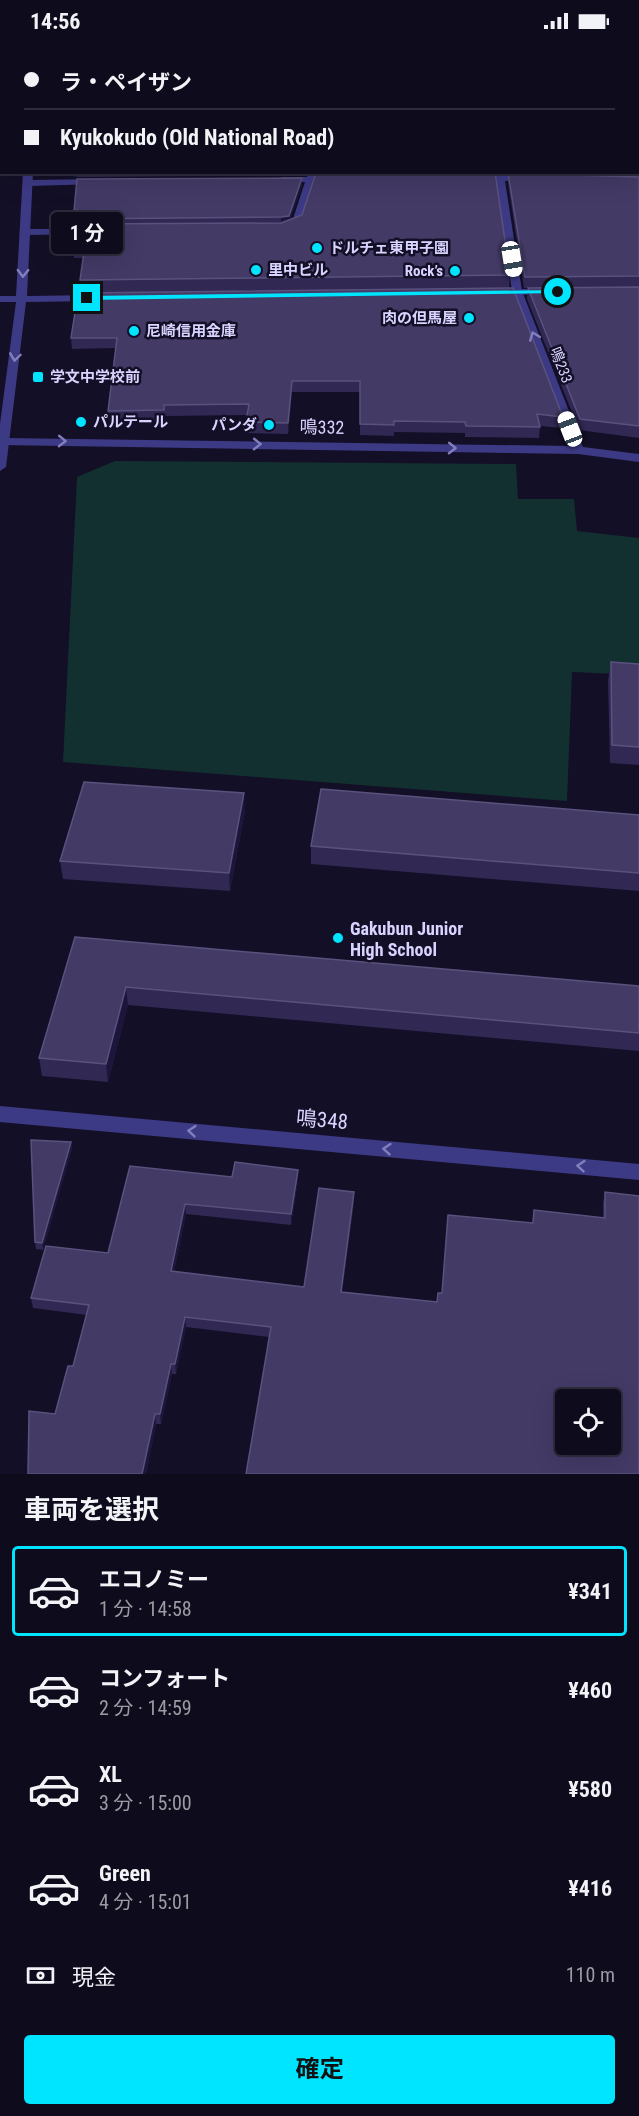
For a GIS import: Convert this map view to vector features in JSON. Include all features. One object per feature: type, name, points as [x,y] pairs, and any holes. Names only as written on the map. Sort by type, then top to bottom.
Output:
[{"type":"street","points":[[464,178],[500,175],[535,179]]},
{"type":"street","name":"鳴233","points":[[500,175],[517,291],[578,450]]},
{"type":"street","points":[[274,180],[311,176],[345,179]]},
{"type":"street","points":[[281,230],[295,227],[311,176]]},
{"type":"street","points":[[0,467],[22,298],[24,232],[29,178],[111,182]]},
{"type":"street","points":[[24,232],[101,232]]},
{"type":"street","points":[[481,292],[561,292]]},
{"type":"street","points":[[0,299],[111,297]]},
{"type":"street","name":"鳴332","points":[[4,442],[578,450],[639,458]]},
{"type":"street","name":"鳴348","points":[[0,1114],[639,1172]]},
{"type":"green space","points":[[115,461],[516,464],[518,499],[574,499],[577,531],[639,538],[639,675],[572,672],[567,801],[63,762],[77,477]]},
{"type":"building","points":[[316,174],[495,174],[510,275],[80,280],[85,245],[73,245],[75,224],[281,223],[302,215]]},
{"type":"building","points":[[508,174],[639,177],[639,276],[525,277]]},
{"type":"building","points":[[302,178],[289,216],[77,219],[77,210],[74,211],[77,179]]},
{"type":"building","points":[[639,287],[639,426],[580,419],[528,288]]},
{"type":"building","points":[[513,288],[563,417],[537,414],[540,427],[466,426],[465,422],[394,421],[394,425],[360,424],[360,381],[292,381],[288,423],[246,422],[249,404],[164,405],[164,410],[108,411],[117,338],[71,338],[78,293]]},
{"type":"building","points":[[611,662],[639,664],[639,747],[612,745]]},
{"type":"building","points":[[84,782],[244,793],[229,873],[60,861]]},
{"type":"building","points":[[321,789],[639,815],[639,873],[311,846]]},
{"type":"building","points":[[75,937],[639,986],[639,1033],[126,987],[106,1064],[39,1058]]},
{"type":"building","points":[[31,1140],[71,1142],[42,1243],[35,1242]]},
{"type":"building","points":[[235,1162],[298,1170],[291,1214],[185,1204],[171,1271],[304,1287],[319,1188],[354,1192],[341,1292],[437,1302],[438,1293],[442,1293],[448,1215],[533,1223],[534,1210],[605,1218],[605,1192],[639,1196],[639,1474],[246,1474],[271,1327],[185,1317],[175,1364],[171,1364],[160,1414],[155,1414],[142,1474],[28,1474],[29,1411],[55,1414],[68,1366],[73,1366],[89,1305],[31,1298],[46,1246],[108,1253],[130,1166],[232,1177]]},
{"type":"place","name":"ドルチェ東甲子園","points":[[317,248]]},
{"type":"place","name":"里中ビル","points":[[256,270]]},
{"type":"place","name":"Rock’s","points":[[455,271]]},
{"type":"place","name":"肉の但馬屋","points":[[469,318]]},
{"type":"place","name":"尼崎信用金庫","points":[[134,331]]},
{"type":"place","name":"学文中学校前","points":[[38,377]]},
{"type":"place","name":"パルテール","points":[[81,422]]},
{"type":"place","name":"パンダ","points":[[269,425]]},
{"type":"place","name":"Gakubun Junior High School","points":[[338,938]]},
{"type":"route","points":[[87,298],[558,292]]}]
